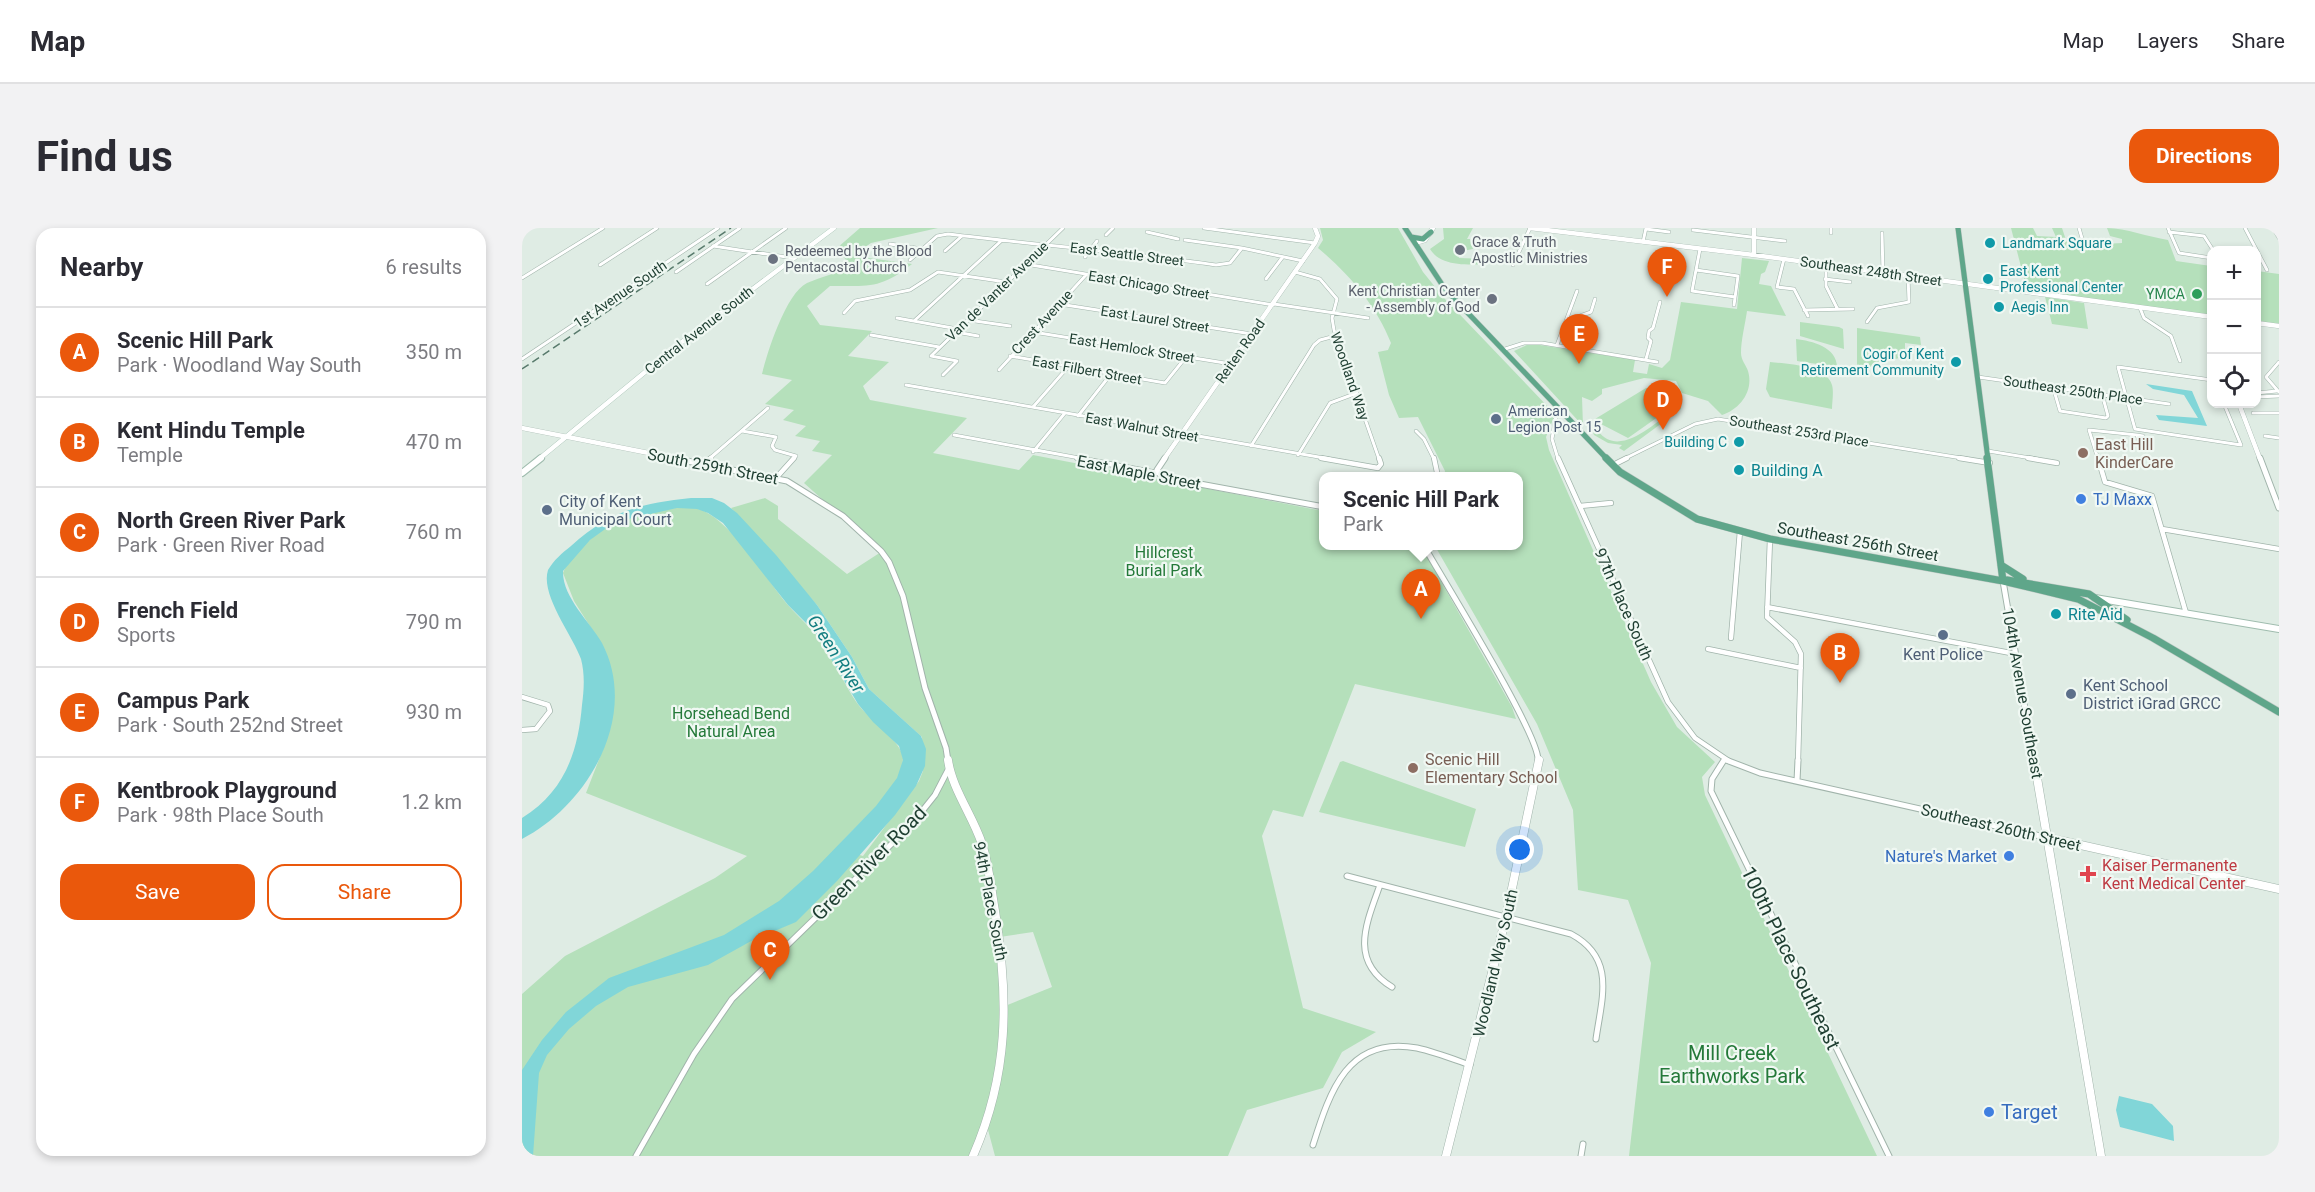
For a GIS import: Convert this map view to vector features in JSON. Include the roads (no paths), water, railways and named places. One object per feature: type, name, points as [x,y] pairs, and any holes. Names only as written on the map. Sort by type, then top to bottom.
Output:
[{"type":"main road","name":"Central Avenue South","points":[[522,473],[678,345],[834,228]]},
{"type":"main road","points":[[1406,228],[1445,289],[1615,464]]},
{"type":"main road","name":"104th Avenue Southeast","points":[[1958,228],[1990,463],[2003,580]]},
{"type":"main road","points":[[1411,237],[1423,239],[1431,232]]},
{"type":"main road","points":[[1549,398],[1557,410],[1615,464]]},
{"type":"main road","name":"Southeast 256th Street","points":[[1615,464],[1675,508],[1697,519],[1770,539],[2279,629]]},
{"type":"main road","points":[[2001,565],[2016,576],[2039,587],[2078,599],[2153,638],[2279,712]]},
{"type":"main road","points":[[2092,596],[2153,638]]},
{"type":"main road","name":"Southeast 256th Street","points":[[2092,596],[2133,603]]},
{"type":"main road","points":[[2118,614],[2117,606],[2123,603]]},
{"type":"main road","points":[[2109,615],[2139,627]]},
{"type":"street","points":[[522,279],[603,228]]},
{"type":"street","points":[[600,265],[657,228]]},
{"type":"street","name":"1st Avenue South","points":[[522,359],[718,228]]},
{"type":"street","points":[[676,272],[740,228]]},
{"type":"street","points":[[707,284],[786,228]]},
{"type":"street","name":"Van de Vanter Avenue","points":[[943,375],[957,361],[931,356],[1063,228]]},
{"type":"street","points":[[1106,235],[1113,228]]},
{"type":"street","points":[[1162,235],[1168,228]]},
{"type":"street","points":[[1204,228],[1315,243],[1318,236],[1315,228]]},
{"type":"street","points":[[1513,265],[1530,228]]},
{"type":"street","name":"Southeast 248th Street","points":[[1530,228],[1754,255],[2207,316]]},
{"type":"street","points":[[1590,235],[1592,228]]},
{"type":"street","points":[[1643,242],[1646,228],[1669,232]]},
{"type":"street","points":[[1754,228],[1754,255]]},
{"type":"street","points":[[1831,228],[1831,233]]},
{"type":"street","points":[[2079,228],[2084,245]]},
{"type":"street","points":[[2245,228],[2267,270]]},
{"type":"street","points":[[2273,228],[2279,238]]},
{"type":"street","points":[[1693,230],[1785,242]]},
{"type":"street","points":[[2169,230],[2204,236],[2210,246]]},
{"type":"street","points":[[2169,230],[2179,253],[2207,257]]},
{"type":"street","points":[[1147,232],[1178,239]]},
{"type":"street","points":[[1415,243],[1424,241],[1431,232]]},
{"type":"street","points":[[1422,255],[1431,232]]},
{"type":"street","points":[[1882,233],[1883,273]]},
{"type":"street","name":"East Seattle Street","points":[[923,249],[943,234],[1091,249],[1221,266],[1231,262],[1242,248]]},
{"type":"street","points":[[945,250],[962,236]]},
{"type":"street","points":[[1185,240],[1242,248],[1303,261]]},
{"type":"street","points":[[914,321],[1001,241]]},
{"type":"street","points":[[1085,257],[1097,241]]},
{"type":"street","name":"Reiten Road","points":[[1157,473],[1157,468],[1315,243]]},
{"type":"street","points":[[890,244],[923,249]]},
{"type":"street","points":[[713,246],[794,258]]},
{"type":"street","points":[[910,260],[923,249]]},
{"type":"street","points":[[1700,249],[1692,291],[1735,297]]},
{"type":"street","points":[[1266,279],[1282,258]]},
{"type":"street","points":[[1784,259],[1777,287],[1794,289],[1808,316]]},
{"type":"street","name":"East Chicago Street","points":[[1025,264],[1368,318]]},
{"type":"street","points":[[1826,265],[1827,292],[1837,308]]},
{"type":"street","points":[[1696,270],[1738,276],[1734,305]]},
{"type":"street","points":[[844,313],[858,300],[906,291],[922,284],[938,272],[1006,282]]},
{"type":"street","name":"Woodland Way","points":[[1295,272],[1320,279],[1338,300],[1334,313],[1335,336],[1381,464],[1378,468]]},
{"type":"street","name":"Crest Avenue","points":[[999,370],[1086,275]]},
{"type":"street","points":[[1867,322],[1877,308],[1909,302],[1908,276]]},
{"type":"street","points":[[1825,279],[1850,282]]},
{"type":"street","points":[[1557,345],[1577,291]]},
{"type":"street","points":[[1581,348],[1586,332],[1576,325],[1577,317],[1592,312],[1595,299]]},
{"type":"street","points":[[1646,358],[1651,341],[1648,338],[1649,331],[1653,328],[1660,302]]},
{"type":"street","name":"East Laurel Street","points":[[1059,304],[1252,334]]},
{"type":"street","points":[[2140,308],[2144,318],[2171,336],[2180,361]]},
{"type":"street","points":[[1804,310],[1854,309]]},
{"type":"street","points":[[897,318],[978,336]]},
{"type":"street","points":[[968,320],[1010,326]]},
{"type":"street","points":[[2261,324],[2279,326]]},
{"type":"street","name":"East Hemlock Street","points":[[1033,332],[1231,364]]},
{"type":"street","points":[[871,335],[939,347]]},
{"type":"street","points":[[1251,446],[1314,345],[1322,339],[1335,336]]},
{"type":"street","points":[[1502,350],[1530,342],[1646,358],[1657,362]]},
{"type":"street","name":"East Filbert Street","points":[[1010,356],[1165,383],[1185,357]]},
{"type":"street","points":[[2278,393],[2266,377],[2279,362]]},
{"type":"street","points":[[1033,407],[1068,367]]},
{"type":"street","name":"Southeast 250th Place","points":[[2126,398],[2118,367],[2207,379]]},
{"type":"street","points":[[1078,416],[1111,374]]},
{"type":"street","name":"Southeast 250th Place","points":[[1978,377],[2169,404]]},
{"type":"street","name":"East Walnut Street","points":[[906,385],[1378,468]]},
{"type":"street","points":[[2053,387],[2060,411],[2107,417],[2102,394]]},
{"type":"street","points":[[1298,455],[1330,404],[1357,393]]},
{"type":"street","points":[[2261,395],[2278,393]]},
{"type":"street","points":[[2126,398],[2135,429],[2241,445],[2226,408]]},
{"type":"street","points":[[704,464],[768,408]]},
{"type":"street","points":[[2241,408],[2276,495],[2279,508]]},
{"type":"street","name":"97th Place South","points":[[1557,410],[1558,420],[1550,442],[1668,702],[1687,731],[1724,760]]},
{"type":"street","points":[[1033,452],[1065,413]]},
{"type":"street","points":[[2253,413],[2279,413]]},
{"type":"street","name":"Southeast 253rd Place","points":[[1615,464],[1695,424],[1718,419],[1990,463]]},
{"type":"street","points":[[1552,432],[1562,424],[1573,425]]},
{"type":"street","name":"South 259th Street","points":[[522,428],[776,478],[797,485],[852,523],[882,552]]},
{"type":"street","points":[[2137,435],[2089,429],[2104,482],[2150,493],[2186,613]]},
{"type":"street","points":[[742,431],[776,437],[772,446],[775,450],[796,456],[795,460],[776,478]]},
{"type":"street","points":[[1416,431],[1422,435],[1437,472]]},
{"type":"street","name":"East Maple Street","points":[[954,435],[1319,506]]},
{"type":"street","points":[[2265,436],[2279,438]]},
{"type":"street","points":[[1988,451],[2057,463]]},
{"type":"street","points":[[1580,506],[1611,503]]},
{"type":"street","points":[[2162,529],[2279,549]]},
{"type":"street","points":[[1731,638],[1740,531]]},
{"type":"street","points":[[1770,539],[1767,607],[1770,621],[1799,646],[1801,668],[1797,781]]},
{"type":"street","name":"Woodland Way South","points":[[1426,550],[1519,712],[1535,744],[1539,758],[1506,917],[1446,1156]]},
{"type":"street","name":"94th Place South","points":[[882,552],[889,562],[909,619],[929,704],[946,747],[949,768],[985,854],[1004,967],[1005,1017],[998,1077],[987,1124],[973,1156]]},
{"type":"street","name":"104th Avenue Southeast","points":[[2003,580],[2049,838],[2101,1156]]},
{"type":"street","points":[[1767,607],[2016,654]]},
{"type":"street","points":[[1708,649],[1801,668]]},
{"type":"street","points":[[522,697],[543,702],[548,705],[550,711],[543,724],[536,730],[530,732],[522,730]]},
{"type":"street","name":"Southeast 260th Street","points":[[1724,760],[1744,769],[2279,889]]},
{"type":"street","name":"100th Place Southeast","points":[[1724,760],[1712,779],[1711,791],[1881,1144],[1889,1156]]},
{"type":"street","name":"Green River Road","points":[[636,1156],[694,1054],[722,1011],[752,978],[911,825],[935,795],[949,768]]},
{"type":"street","points":[[1347,876],[1577,936],[1596,950],[1602,963],[1596,1039]]},
{"type":"street","points":[[1380,885],[1367,924],[1364,948],[1371,971],[1392,987]]},
{"type":"street","points":[[1313,1145],[1337,1078],[1361,1057],[1377,1049],[1409,1047],[1470,1065]]},
{"type":"street","points":[[1581,1156],[1583,1144]]},
{"type":"water","points":[[2146,384],[2192,391],[2207,426],[2159,420],[2156,415],[2198,418],[2184,395],[2153,389]]},
{"type":"water","name":"Green River","points":[[691,498],[712,498],[724,503],[737,513],[776,555],[817,605],[852,657],[869,689],[921,736],[926,749],[925,766],[916,786],[895,815],[837,881],[796,922],[753,940],[708,965],[628,987],[596,1006],[569,1029],[547,1055],[539,1073],[533,1156],[522,1156],[522,1070],[542,1040],[566,1012],[609,978],[724,935],[779,901],[813,871],[876,806],[897,778],[903,760],[899,746],[873,722],[858,704],[815,632],[788,605],[723,523],[697,509],[677,508],[615,522],[590,540],[563,571],[567,590],[602,643],[612,671],[615,700],[611,728],[601,756],[586,781],[568,804],[546,824],[522,839],[522,818],[549,796],[566,770],[577,739],[583,694],[584,676],[581,659],[553,603],[547,580],[548,570],[558,557],[585,534],[612,517],[641,506]]},
{"type":"water","points":[[2119,1096],[2152,1104],[2173,1126],[2174,1141],[2120,1127],[2116,1110]]},
{"type":"railway","points":[[522,369],[731,228]]},
{"type":"place","name":"Landmark Square","points":[[1990,243]]},
{"type":"place","name":"Grace & Truth Apostlic Ministries","points":[[1460,250]]},
{"type":"place","name":"Redeemed by the Blood Pentacostal Church","points":[[773,259]]},
{"type":"place","name":"East Kent Professional Center","points":[[1988,279]]},
{"type":"place","name":"YMCA","points":[[2197,294]]},
{"type":"place","name":"Kentbrook Playground","points":[[1667,297]]},
{"type":"place","name":"Kent Christian Center - Assembly of God","points":[[1492,299]]},
{"type":"place","name":"Aegis Inn","points":[[1999,307]]},
{"type":"place","name":"Cogir of Kent Retirement Community","points":[[1956,362]]},
{"type":"place","name":"Campus Park","points":[[1579,364]]},
{"type":"place","name":"American Legion Post 15","points":[[1496,419]]},
{"type":"place","name":"French Field","points":[[1663,430]]},
{"type":"place","name":"Building C","points":[[1739,442]]},
{"type":"place","name":"East Hill KinderCare","points":[[2083,453]]},
{"type":"place","name":"Building A","points":[[1739,470]]},
{"type":"place","name":"TJ Maxx","points":[[2081,499]]},
{"type":"place","name":"City of Kent Municipal Court","points":[[547,510]]},
{"type":"place","name":"Rite Aid","points":[[2056,614]]},
{"type":"place","name":"Scenic Hill Park","points":[[1421,619]]},
{"type":"place","name":"Kent Police","points":[[1943,635]]},
{"type":"place","name":"Kent Hindu Temple","points":[[1840,683]]},
{"type":"place","name":"Kent School District iGrad GRCC","points":[[2071,694]]},
{"type":"place","name":"Scenic Hill Elementary School","points":[[1413,768]]},
{"type":"place","name":"Nature's Market","points":[[2009,856]]},
{"type":"place","name":"Kaiser Permanente Kent Medical Center","points":[[2088,874]]},
{"type":"place","name":"North Green River Park","points":[[770,980]]},
{"type":"place","name":"Target","points":[[1989,1112]]},
{"type":"park label","name":"Hillcrest Burial Park","points":[[1164,561]]},
{"type":"park label","name":"Horsehead Bend Natural Area","points":[[731,722]]},
{"type":"park label","name":"Mill Creek Earthworks Park","points":[[1732,1064]]}]
